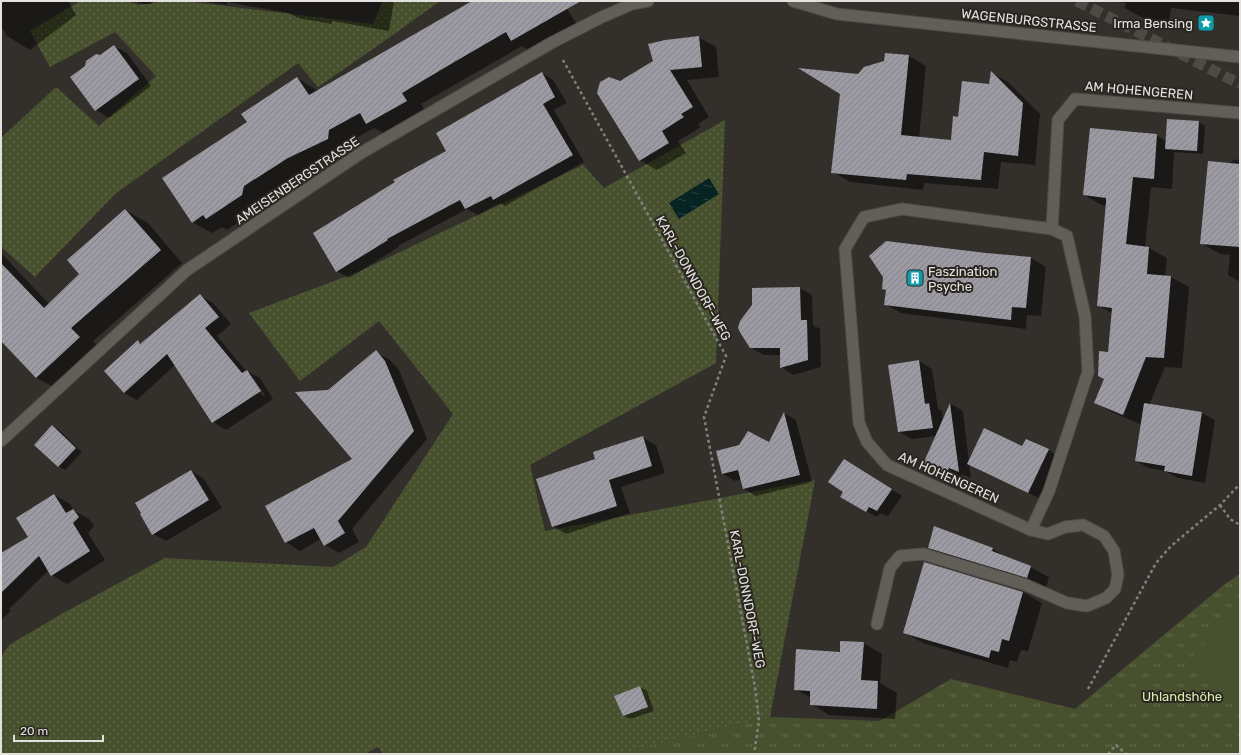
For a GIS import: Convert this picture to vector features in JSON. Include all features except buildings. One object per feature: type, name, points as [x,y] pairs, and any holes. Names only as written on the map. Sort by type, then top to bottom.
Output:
[{"type":"street","name":"AMEISENBERGSTRASSE","points":[[1,441],[187,270],[362,153],[553,42],[617,10],[632,4],[648,1]]},
{"type":"street","name":"WAGENBURGSTRASSE","points":[[793,1],[838,14],[1240,57]]},
{"type":"street","name":"AM HOHENGEREN","points":[[1052,229],[1058,120],[1075,99],[1240,113]]},
{"type":"street","name":"AM HOHENGEREN","points":[[902,210],[1052,229],[1067,236],[1085,316],[1088,372],[1050,492],[1031,530],[887,465],[866,442],[859,423],[845,249],[864,217],[902,210]]},
{"type":"street","points":[[877,624],[890,568],[900,556],[924,554],[1026,585],[1067,603],[1087,606],[1106,598],[1115,588],[1118,575],[1114,551],[1104,536],[1083,525],[1065,528],[1048,534],[1031,530]]},
{"type":"path","name":"KARL-DONNDORF-WEG","points":[[553,42],[726,356],[704,417],[754,687],[759,721],[754,754]]},
{"type":"path","points":[[1088,689],[1156,563],[1171,546],[1220,505],[1240,484]]},
{"type":"path","points":[[1220,505],[1230,519],[1240,525]]},
{"type":"path","points":[[1108,754],[1116,745],[1126,754]]},
{"type":"green space","points":[[80,1],[125,1],[139,5],[164,1],[185,1],[373,24],[383,1],[440,1],[318,87],[298,63],[115,194],[35,277],[1,247],[1,138],[56,87],[99,126],[156,76],[115,32],[50,67],[30,31]]},
{"type":"green space","points":[[725,120],[716,363],[530,465],[545,531],[815,480],[770,717],[639,748],[628,754],[383,754],[378,747],[365,754],[1,754],[1,657],[9,645],[65,612],[165,558],[333,567],[366,547],[453,414],[379,321],[300,381],[249,313],[358,272],[583,165],[604,188]]},
{"type":"green space","name":"Uhlandshöhe","points":[[1240,574],[1240,754],[628,754],[639,748],[770,717],[880,721],[951,679],[1075,709],[1225,584]]},
{"type":"green space","points":[[1240,609],[1240,711],[1189,660]]},
{"type":"water","points":[[709,178],[719,194],[679,219],[669,203]]},
{"type":"tunnel","points":[[1077,1],[1240,84]]},
{"type":"place","name":"Irma Bensing","points":[[1206,23]]},
{"type":"place","name":"Faszination Psyche","points":[[915,278]]}]
